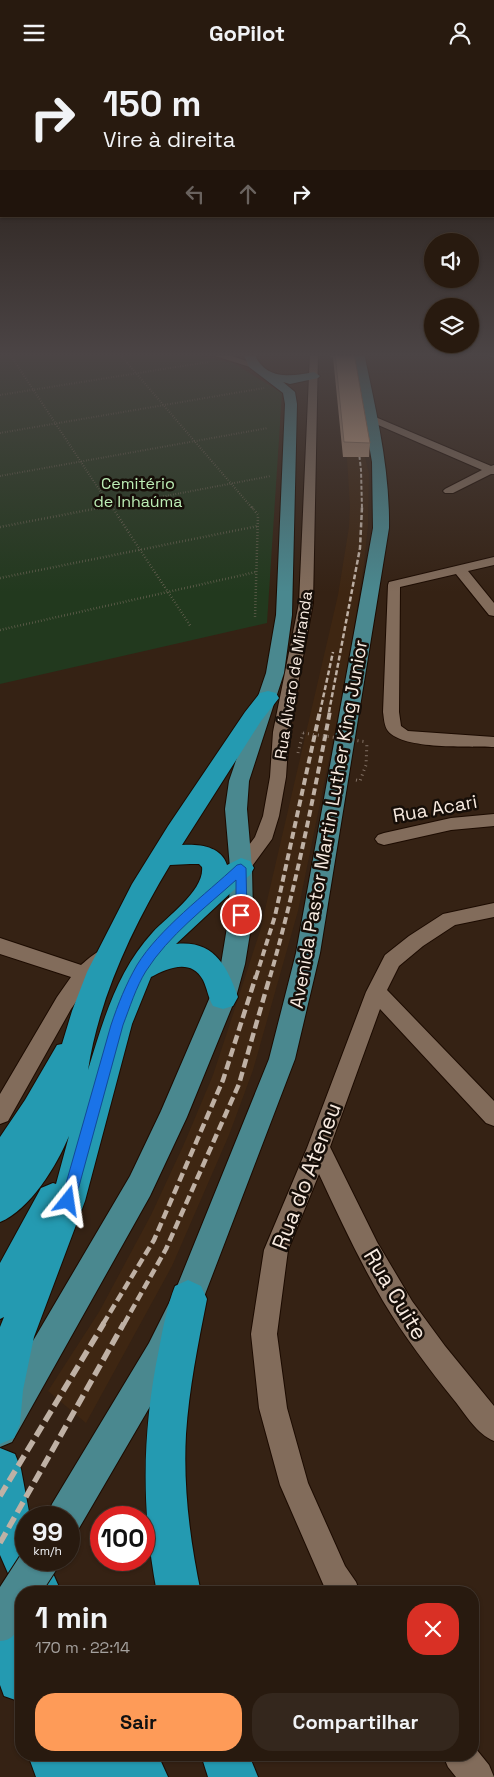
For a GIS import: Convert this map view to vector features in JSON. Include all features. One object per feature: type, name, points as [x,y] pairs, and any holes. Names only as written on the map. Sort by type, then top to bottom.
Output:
[{"type":"highway","points":[[0,1164],[14,1147],[42,1103],[80,1031],[111,952],[141,893],[249,723],[268,698]]},
{"type":"highway","points":[[163,857],[191,853],[206,856],[212,860],[215,866],[213,881],[196,908]]},
{"type":"highway","points":[[0,1424],[2,1390],[15,1337],[68,1201],[117,1025],[127,997],[142,968],[164,939],[241,868]]},
{"type":"highway","points":[[142,968],[155,960],[168,956],[194,957],[205,962],[213,969],[223,997]]},
{"type":"highway","points":[[0,1205],[18,1187],[36,1164],[54,1135],[66,1102],[80,1031]]},
{"type":"highway","points":[[0,1300],[63,1181],[89,1127]]},
{"type":"highway","points":[[178,1586],[167,1509],[165,1455],[173,1376],[188,1299]]},
{"type":"highway","points":[[0,1469],[1,1488],[15,1538],[37,1586]]},
{"type":"highway","points":[[0,1600],[15,1620]]},
{"type":"highway","points":[[0,1628],[15,1664]]},
{"type":"highway","points":[[54,1761],[61,1777]]},
{"type":"highway","points":[[98,1761],[106,1777]]},
{"type":"highway","points":[[134,1761],[143,1777]]},
{"type":"highway","points":[[228,1761],[233,1777]]},
{"type":"main road","points":[[0,1430],[140,1186],[174,1117],[223,997],[238,939],[241,915],[241,868],[236,809],[239,781],[275,673],[284,615],[290,433]]},
{"type":"main road","name":"Avenida Pastor Martin Luther King Junior","points":[[72,1506],[132,1407],[161,1355],[188,1299],[282,1059],[308,953],[382,528],[382,479],[375,433]]},
{"type":"main road","points":[[23,1586],[33,1571]]},
{"type":"main road","points":[[0,1622],[15,1599]]},
{"type":"street","name":"Rua Álvaro de Miranda","points":[[241,868],[263,839],[271,816],[278,777],[281,732],[306,603],[312,433]]},
{"type":"street","points":[[406,433],[493,470]]},
{"type":"street","points":[[449,491],[493,470]]},
{"type":"street","points":[[494,561],[394,585],[391,712],[394,728],[403,735],[415,738],[494,742]]},
{"type":"street","points":[[460,570],[494,612]]},
{"type":"street","name":"Rua Acari","points":[[384,839],[451,824],[494,821]]},
{"type":"street","name":"Rua do Ateneu","points":[[340,1586],[334,1577],[294,1485],[273,1408],[264,1334],[276,1250],[318,1148],[376,993],[392,961],[416,941],[450,919],[494,910]]},
{"type":"street","points":[[0,946],[84,974]]},
{"type":"street","points":[[0,1114],[64,1003],[84,974],[111,952]]},
{"type":"street","points":[[376,993],[494,1116]]},
{"type":"street","name":"Rua Cuite","points":[[318,1148],[371,1253],[402,1309],[436,1358],[494,1427]]},
{"type":"street","points":[[465,1761],[477,1777]]},
{"type":"path","points":[[62,433],[191,627]]},
{"type":"path","points":[[187,433],[258,515],[255,617]]},
{"type":"path","points":[[0,475],[237,433]]},
{"type":"path","points":[[0,527],[271,475]]},
{"type":"path","points":[[0,578],[141,551],[258,525]]},
{"type":"path","points":[[0,630],[256,573]]},
{"type":"path","points":[[302,733],[368,742],[366,765],[360,781]]},
{"type":"shaded area","points":[[347,457],[365,457],[369,474],[368,525],[364,564],[348,666],[298,911],[253,1070],[229,1135],[172,1266],[86,1423],[48,1391],[99,1312],[151,1215],[184,1144],[213,1075],[260,931],[338,595],[349,527],[350,507]]},
{"type":"green space","name":"Cemitério de Inhaúma","points":[[0,433],[279,433],[267,623],[0,684]]},
{"type":"building","points":[[343,433],[368,433],[370,443],[344,442]]},
{"type":"railway","points":[[358,444],[362,508]]},
{"type":"railway","points":[[329,712],[360,548],[362,508]]},
{"type":"railway","points":[[320,712],[333,652]]},
{"type":"railway","points":[[256,977],[275,916],[320,711]]},
{"type":"railway","points":[[270,977],[295,878],[330,711]]},
{"type":"railway","points":[[103,1324],[154,1240],[223,1080],[256,976]]},
{"type":"railway","points":[[124,1324],[166,1249],[239,1084],[270,976]]},
{"type":"railway","points":[[0,1496],[104,1323]]},
{"type":"railway","points":[[0,1543],[124,1323]]},
{"type":"route","points":[[68,1201],[117,1025],[127,997],[142,968],[164,939],[241,868],[241,915]]}]
